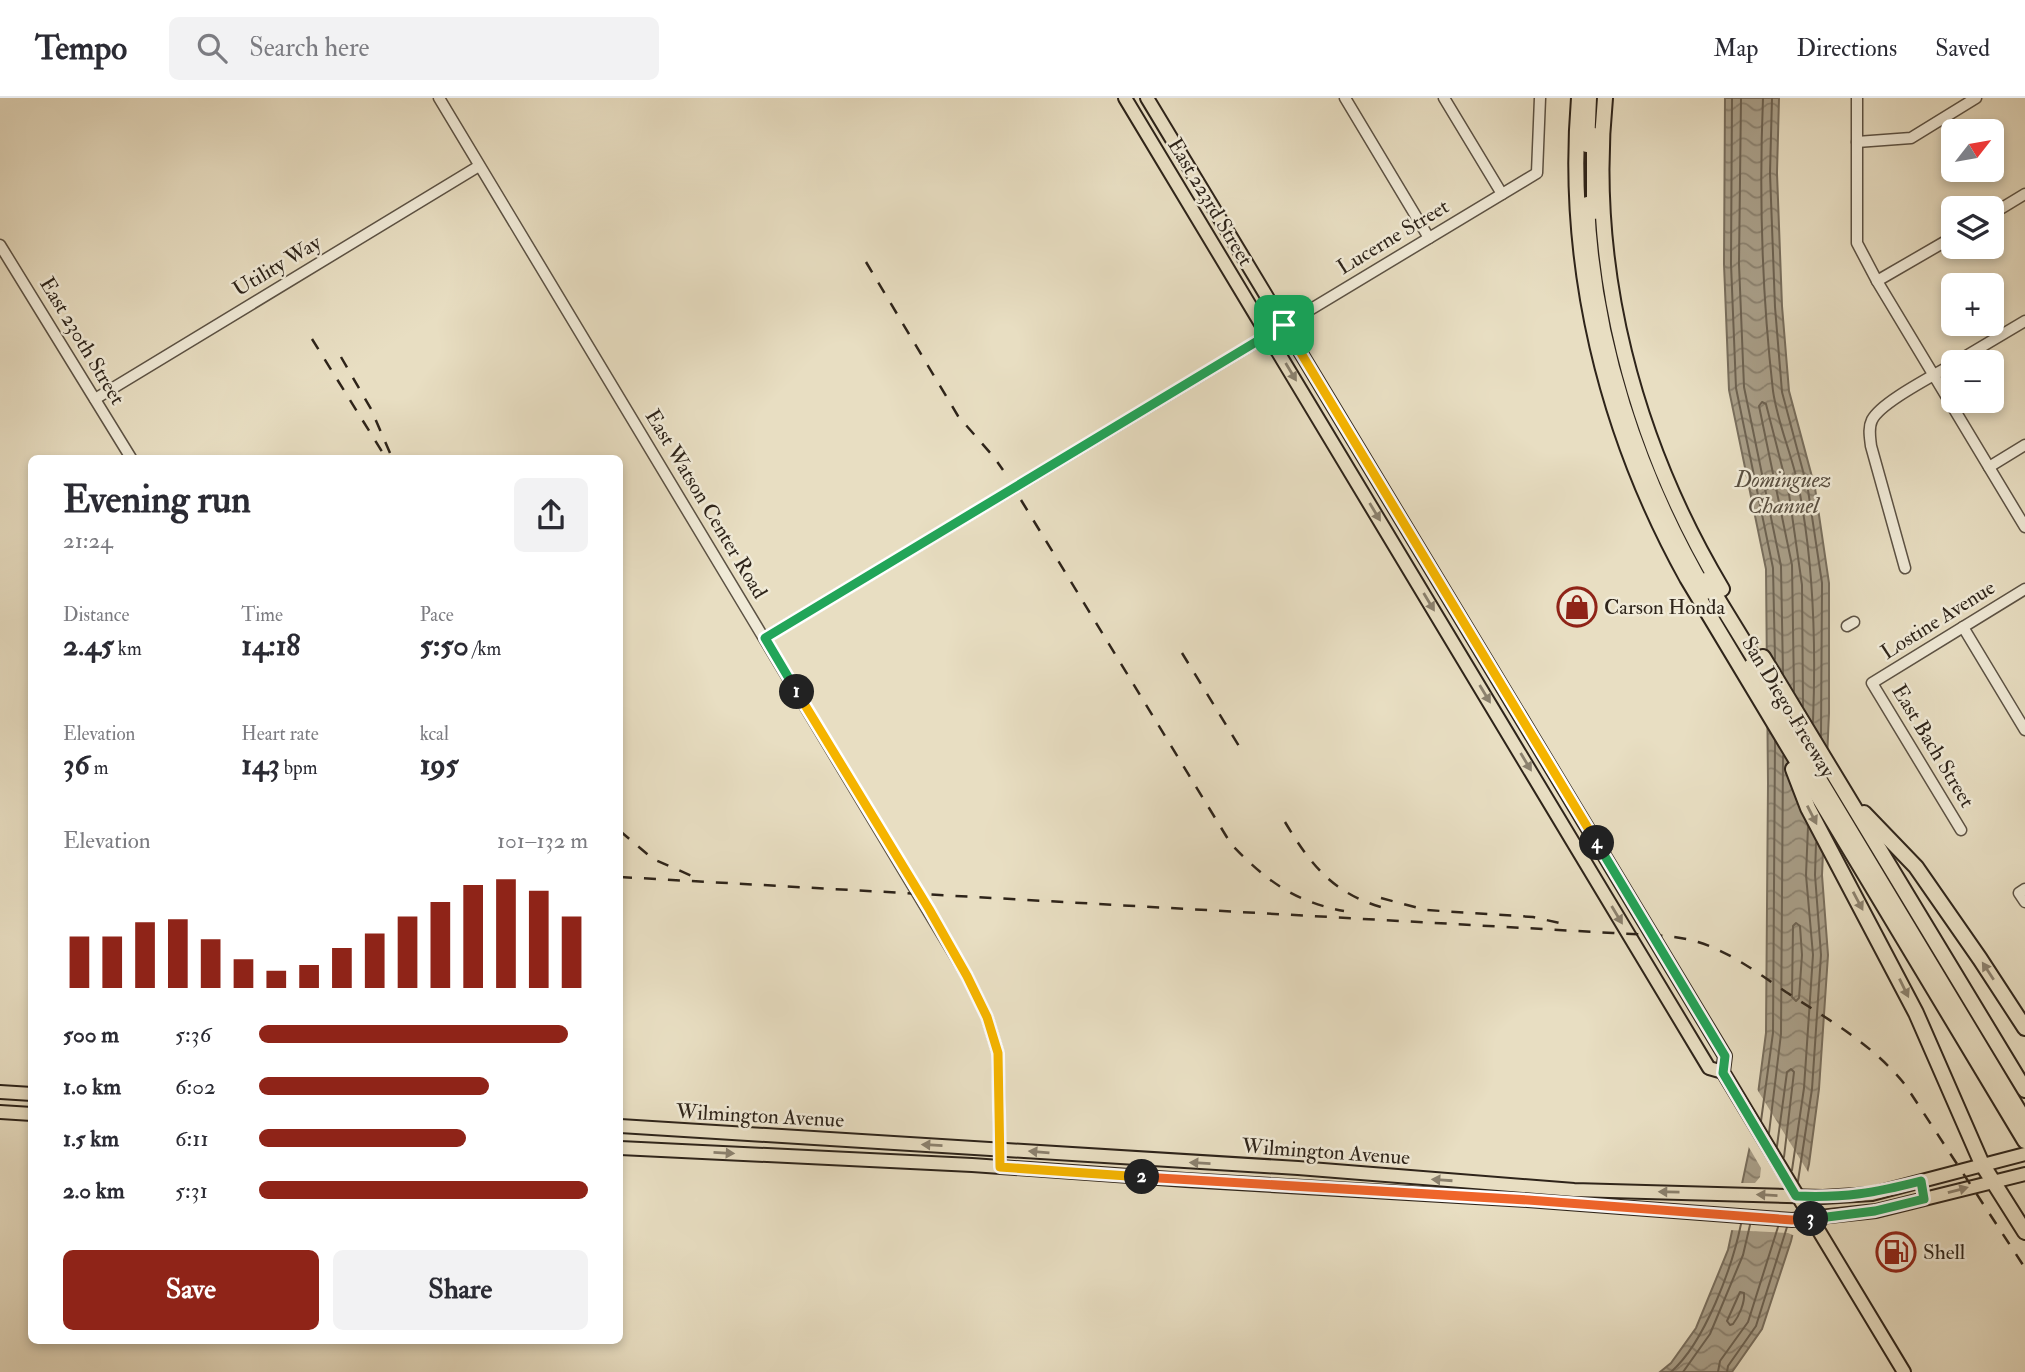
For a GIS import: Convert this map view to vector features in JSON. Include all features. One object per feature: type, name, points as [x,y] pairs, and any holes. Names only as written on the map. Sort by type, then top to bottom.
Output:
[{"type":"highway","name":"San Diego Freeway","points":[[1579,98],[1577,189],[1591,318],[1606,386],[1631,461],[1670,548],[1845,842],[2020,1123],[2025,1141]]},
{"type":"highway","points":[[1589,98],[1586,174],[1592,264],[1600,317],[1623,408],[1638,451],[1687,559],[1753,663]]},
{"type":"highway","points":[[1595,98],[1592,178],[1596,237],[1610,333],[1625,395],[1654,478],[1705,579],[1753,663],[2025,1109]]},
{"type":"highway","name":"San Diego Freeway","points":[[1605,98],[1603,186],[1614,306],[1643,420],[1672,494],[1713,573],[2025,1090]]},
{"type":"highway","points":[[1777,729],[1808,808],[1916,1013],[1982,1164],[2025,1232]]},
{"type":"highway","points":[[1844,792],[1916,867],[2025,1028]]},
{"type":"highway","points":[[1845,816],[2020,1123]]},
{"type":"main road","name":"East 223rd Street","points":[[1125,98],[1709,1068],[1723,1073]]},
{"type":"main road","name":"East 223rd Street","points":[[1147,98],[1725,1056],[1723,1073],[1814,1222]]},
{"type":"main road","points":[[0,1092],[28,1094]]},
{"type":"main road","points":[[0,1112],[28,1114]]},
{"type":"main road","name":"Wilmington Avenue","points":[[623,1126],[1000,1149],[1574,1190],[1823,1197],[1872,1194],[2025,1154]]},
{"type":"main road","name":"Wilmington Avenue","points":[[623,1148],[1000,1167],[1814,1222],[1875,1211],[2025,1174]]},
{"type":"main road","points":[[1365,1190],[1366,1174]]},
{"type":"main road","points":[[1921,1181],[1924,1199]]},
{"type":"main road","points":[[1814,1222],[1904,1372]]},
{"type":"street","name":"East Watson Center Road","points":[[439,98],[967,976],[987,1017],[998,1053],[1000,1167]]},
{"type":"street","points":[[1345,98],[1429,238]]},
{"type":"street","points":[[1444,98],[1502,194]]},
{"type":"street","name":"Lucerne Street","points":[[765,638],[1537,173],[1540,98]]},
{"type":"street","points":[[1857,98],[1857,243],[1877,281],[2025,527]]},
{"type":"street","points":[[1857,142],[1911,138],[1976,98]]},
{"type":"street","name":"Utility Way","points":[[95,399],[479,166]]},
{"type":"street","points":[[2004,207],[2025,194]]},
{"type":"street","points":[[1877,281],[1941,244]]},
{"type":"street","name":"East 230th Street","points":[[0,245],[129,455]]},
{"type":"street","points":[[1977,350],[2025,321]]},
{"type":"street","points":[[1905,568],[1871,446],[1871,421],[1883,407],[1941,372]]},
{"type":"street","points":[[1989,467],[2025,445]]},
{"type":"street","name":"Lostine Avenue","points":[[1872,683],[2025,589]]},
{"type":"street","points":[[1964,627],[2025,730]]},
{"type":"street","name":"East Bach Street","points":[[1872,683],[1961,830]]},
{"type":"water","name":"Dominguez Channel","points":[[1725,98],[1779,98],[1777,173],[1782,306],[1789,391],[1815,488],[1829,583],[1829,713],[1822,875],[1828,955],[1819,1089],[1809,1164],[1791,1241],[1762,1329],[1732,1372],[1660,1372],[1671,1363],[1696,1328],[1728,1250],[1753,1132],[1766,1033],[1766,569],[1729,390],[1724,264]]},
{"type":"pier","points":[[1755,1086],[1810,1175],[1795,1236],[1788,1233],[1729,1230],[1740,1183],[1755,1183],[1760,1177],[1761,1168],[1747,1144]]},
{"type":"railway","points":[[866,262],[958,416],[1003,470]]},
{"type":"railway","points":[[312,339],[384,455]]},
{"type":"railway","points":[[341,357],[371,409],[390,453]]},
{"type":"railway","points":[[1021,500],[1231,844],[1282,888],[1310,902],[1344,911]]},
{"type":"railway","points":[[1182,653],[1242,751]]},
{"type":"railway","points":[[1285,822],[1306,854],[1328,879],[1356,897],[1392,910]]},
{"type":"railway","points":[[623,834],[653,859],[692,876]]},
{"type":"railway","points":[[623,877],[1656,935],[1698,942],[1744,964],[1834,1023],[1880,1058],[1906,1086],[2025,1268]]},
{"type":"railway","points":[[1381,898],[1426,910],[1533,917],[1564,924]]},
{"type":"place","name":"Carson Honda","points":[[1577,607]]},
{"type":"place","name":"Shell","points":[[1896,1252]]},
{"type":"route","points":[[1284,325],[1725,1056],[1723,1073],[1796,1196],[1834,1198],[1872,1194],[1921,1181],[1924,1199],[1875,1211],[1792,1220],[1528,1200],[1000,1167],[998,1053],[987,1017],[929,909],[765,638],[1284,325]]}]
